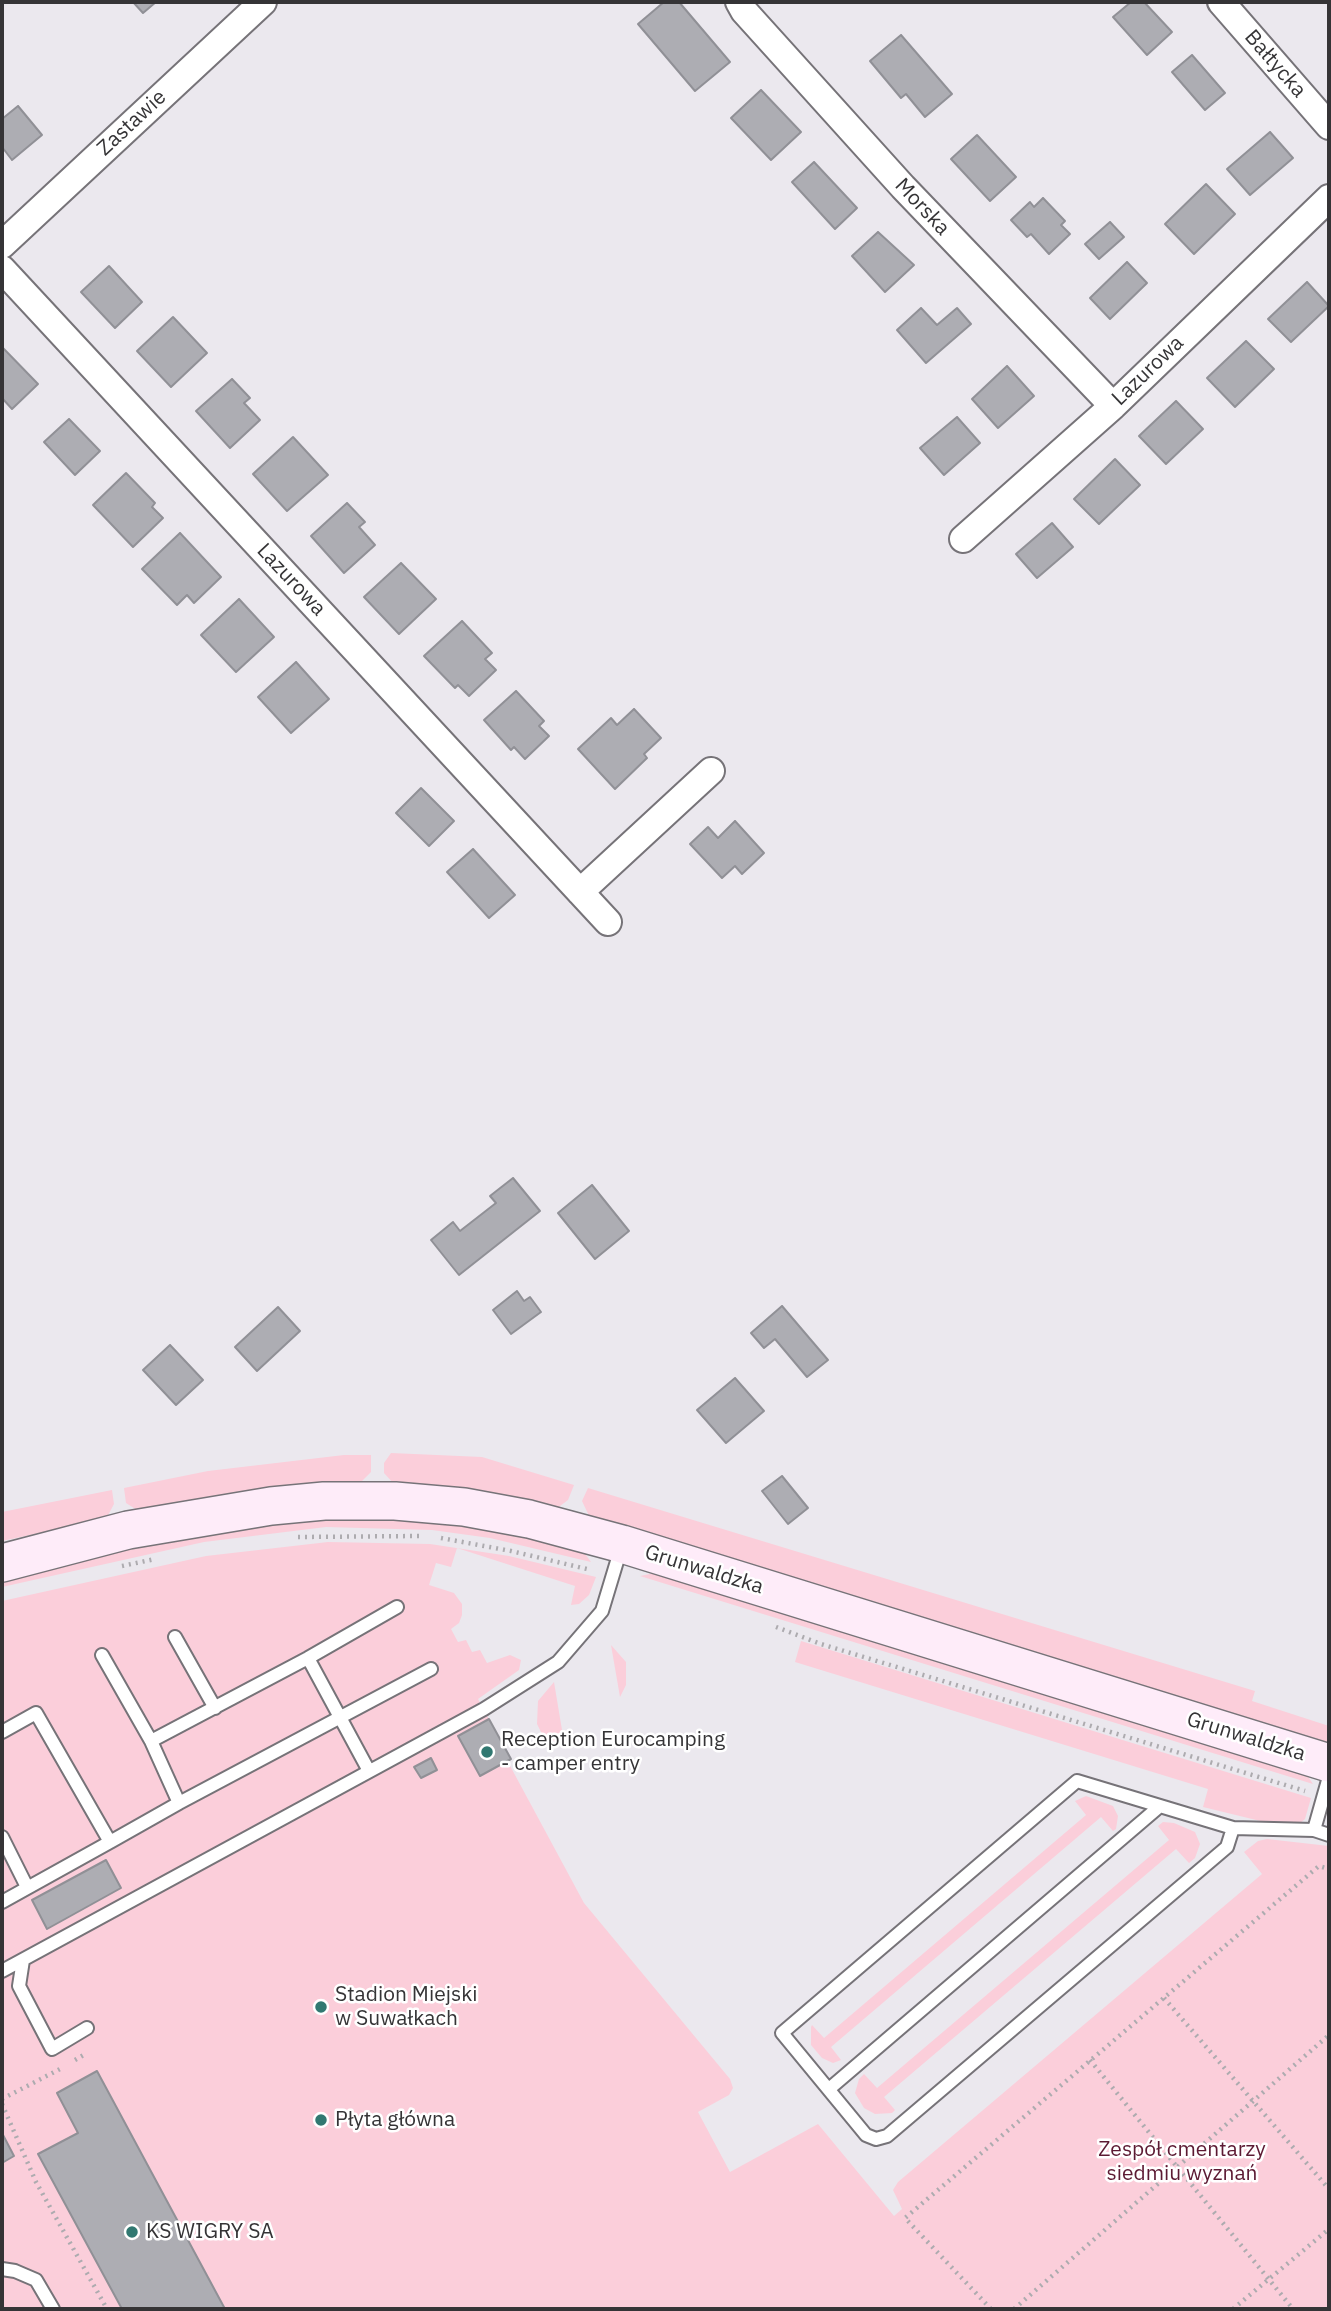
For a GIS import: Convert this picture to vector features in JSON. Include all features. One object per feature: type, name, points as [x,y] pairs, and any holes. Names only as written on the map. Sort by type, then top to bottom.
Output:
[{"type":"main road","name":"Grunwaldzka","points":[[2,1553],[63,1545],[225,1512],[324,1501],[396,1501],[464,1507],[528,1519],[617,1560],[1327,1779]]},
{"type":"main road","name":"Grunwaldzka","points":[[2,1563],[63,1545]]},
{"type":"street","name":"Zastawie","points":[[2,245],[263,2]]},
{"type":"street","name":"Morska","points":[[739,2],[744,11],[903,187],[1112,406]]},
{"type":"street","name":"Bałtycka","points":[[1221,2],[1329,126]]},
{"type":"street","name":"Lazurowa","points":[[963,539],[1112,406],[1329,198]]},
{"type":"street","name":"Lazurowa","points":[[2,269],[608,922]]},
{"type":"street","points":[[580,892],[711,771]]},
{"type":"lane","points":[[2,1971],[484,1709],[558,1662],[602,1611],[617,1560]]},
{"type":"lane","points":[[151,1741],[308,1658],[397,1607]]},
{"type":"lane","points":[[175,1637],[215,1708]]},
{"type":"lane","points":[[102,1655],[151,1741],[179,1803]]},
{"type":"lane","points":[[308,1658],[369,1771]]},
{"type":"lane","points":[[2,1902],[179,1803],[431,1669]]},
{"type":"lane","points":[[2,1732],[36,1713],[110,1842]]},
{"type":"lane","points":[[1314,1830],[1329,1777]]},
{"type":"lane","points":[[1233,1828],[1227,1847],[1217,1856],[887,2136],[876,2139],[866,2135],[782,2033],[1077,1781],[1233,1828],[1314,1830],[1329,1835]]},
{"type":"lane","points":[[829,2089],[1160,1806]]},
{"type":"lane","points":[[2,1837],[27,1887]]},
{"type":"lane","points":[[23,1960],[19,1986],[52,2049],[87,2028]]},
{"type":"lane","points":[[2,2269],[36,2280],[53,2309]]},
{"type":"path","points":[[293,1538],[431,1537],[511,1551],[617,1560]]},
{"type":"path","points":[[117,1567],[167,1557]]},
{"type":"path","points":[[773,1625],[835,1648],[1203,1762],[1327,1779]]},
{"type":"path","points":[[991,2309],[905,2218],[1319,1866],[1329,1869]]},
{"type":"path","points":[[1164,1997],[1329,2189]]},
{"type":"path","points":[[1014,2309],[1329,2035]]},
{"type":"path","points":[[1090,2060],[1293,2309]]},
{"type":"path","points":[[64,2066],[2,2101],[36,2182],[107,2309]]},
{"type":"path","points":[[1233,2309],[1329,2229]]},
{"type":"green space","points":[[391,1453],[482,1457],[574,1485],[568,1500],[556,1509],[395,1485],[384,1473],[384,1463]]},
{"type":"green space","points":[[344,1455],[371,1455],[371,1472],[359,1484],[140,1512],[126,1503],[124,1488],[208,1471]]},
{"type":"green space","points":[[588,1488],[1255,1691],[1252,1701],[1329,1726],[1329,1746],[590,1518],[582,1501]]},
{"type":"green space","points":[[112,1490],[114,1504],[106,1519],[2,1541],[2,1512]]},
{"type":"green space","points":[[325,1518],[433,1520],[491,1528],[583,1551],[591,1562],[490,1538],[432,1530],[326,1527],[204,1542],[2,1587],[2,1576],[191,1535]]},
{"type":"green space","name":"Stadion Miejski w Suwałkach","points":[[328,1542],[430,1544],[457,1548],[451,1567],[436,1563],[429,1585],[454,1593],[462,1604],[459,1623],[451,1629],[458,1642],[466,1640],[472,1652],[480,1650],[487,1663],[510,1655],[521,1660],[519,1670],[478,1699],[511,1759],[508,1762],[584,1903],[730,2079],[733,2088],[729,2095],[698,2112],[730,2172],[818,2124],[894,2216],[902,2209],[893,2190],[898,2182],[1262,1874],[1244,1852],[1258,1841],[1267,1839],[1329,1846],[1329,2309],[2,2309],[2,1601],[206,1556]]},
{"type":"green space","points":[[458,1548],[509,1556],[596,1577],[589,1595],[579,1604],[571,1605],[575,1586]]},
{"type":"green space","points":[[660,1572],[1307,1775],[1313,1784],[640,1576]]},
{"type":"green space","points":[[801,1641],[1311,1798],[1305,1819],[1293,1829],[1203,1807],[1208,1789],[795,1662]]},
{"type":"green space","points":[[611,1645],[626,1662],[626,1685],[620,1697]]},
{"type":"green space","points":[[554,1682],[564,1742],[560,1744],[543,1736],[537,1724],[538,1701]]},
{"type":"green space","points":[[1086,1796],[1113,1806],[1118,1816],[1116,1829],[1113,1831],[1101,1817],[831,2047],[841,2060],[833,2063],[822,2058],[811,2045],[812,2025],[824,2038],[1086,1815],[1075,1801]]},
{"type":"green space","points":[[1163,1822],[1174,1823],[1195,1832],[1200,1844],[1195,1858],[1189,1863],[1176,1849],[884,2097],[895,2110],[892,2113],[875,2114],[864,2108],[855,2093],[859,2079],[864,2074],[877,2088],[1169,1840],[1158,1826]]},
{"type":"building","points":[[133,2],[156,2],[143,13]]},
{"type":"building","points":[[664,2],[679,2],[730,62],[695,91],[638,24]]},
{"type":"building","points":[[1131,2],[1144,2],[1172,32],[1147,55],[1113,17]]},
{"type":"building","points":[[901,35],[952,94],[925,117],[906,94],[901,98],[870,61]]},
{"type":"building","points":[[1192,55],[1225,93],[1205,110],[1172,72]]},
{"type":"building","points":[[761,90],[801,132],[771,160],[731,118]]},
{"type":"building","points":[[18,106],[42,135],[12,160],[2,147],[2,119]]},
{"type":"building","points":[[1270,132],[1293,158],[1250,195],[1227,169]]},
{"type":"building","points":[[977,135],[1016,177],[990,201],[951,159]]},
{"type":"building","points":[[814,162],[857,208],[835,229],[792,182]]},
{"type":"building","points":[[1206,184],[1235,214],[1194,254],[1165,224]]},
{"type":"building","points":[[1043,198],[1065,221],[1061,225],[1070,234],[1049,254],[1031,234],[1027,237],[1011,220],[1030,202],[1034,207]]},
{"type":"building","points":[[1110,222],[1124,237],[1099,259],[1085,244]]},
{"type":"building","points":[[878,232],[914,265],[885,292],[852,256]]},
{"type":"building","points":[[1127,262],[1147,283],[1110,319],[1090,298]]},
{"type":"building","points":[[109,266],[142,302],[115,328],[81,292]]},
{"type":"building","points":[[1307,282],[1329,306],[1291,342],[1268,319]]},
{"type":"building","points":[[921,308],[937,325],[957,308],[971,324],[926,363],[897,330]]},
{"type":"building","points":[[173,317],[207,353],[171,387],[137,351]]},
{"type":"building","points":[[1246,341],[1274,369],[1235,407],[1207,378]]},
{"type":"building","points":[[3,348],[38,384],[12,409],[2,398]]},
{"type":"building","points":[[1007,366],[1034,396],[998,428],[972,399]]},
{"type":"building","points":[[232,379],[250,398],[244,403],[260,420],[230,448],[196,411]]},
{"type":"building","points":[[1176,401],[1203,429],[1166,464],[1139,436]]},
{"type":"building","points":[[957,417],[980,443],[944,475],[920,448]]},
{"type":"building","points":[[69,419],[100,451],[75,475],[44,442]]},
{"type":"building","points":[[293,437],[328,475],[287,511],[253,474]]},
{"type":"building","points":[[1115,459],[1140,485],[1099,524],[1074,499]]},
{"type":"building","points":[[126,473],[155,503],[152,507],[163,518],[133,547],[93,505]]},
{"type":"building","points":[[347,503],[365,522],[359,527],[375,545],[344,573],[311,536]]},
{"type":"building","points":[[1052,523],[1073,547],[1037,578],[1016,554]]},
{"type":"building","points":[[180,533],[221,577],[194,603],[187,595],[177,605],[142,569]]},
{"type":"building","points":[[401,563],[436,599],[399,634],[364,597]]},
{"type":"building","points":[[239,599],[274,637],[236,672],[201,635]]},
{"type":"building","points":[[462,621],[492,653],[485,659],[496,670],[469,696],[458,685],[455,688],[424,656]]},
{"type":"building","points":[[296,662],[329,699],[291,733],[258,697]]},
{"type":"building","points":[[516,691],[544,721],[539,726],[549,736],[525,759],[514,747],[511,750],[484,720]]},
{"type":"building","points":[[634,709],[661,738],[644,754],[647,758],[615,789],[578,749],[611,718],[617,725]]},
{"type":"building","points":[[421,788],[454,821],[429,846],[396,813]]},
{"type":"building","points":[[735,821],[764,853],[742,874],[735,866],[722,878],[690,844],[708,827],[718,838]]},
{"type":"building","points":[[473,849],[515,895],[489,918],[447,872]]},
{"type":"building","points":[[513,1178],[540,1211],[459,1275],[431,1240],[453,1222],[460,1231],[496,1203],[490,1196]]},
{"type":"building","points":[[592,1185],[629,1231],[595,1259],[558,1213]]},
{"type":"building","points":[[517,1291],[524,1301],[530,1297],[541,1312],[511,1334],[493,1310]]},
{"type":"building","points":[[782,1306],[828,1360],[807,1377],[775,1339],[764,1348],[751,1333]]},
{"type":"building","points":[[278,1307],[300,1331],[257,1371],[235,1347]]},
{"type":"building","points":[[170,1345],[203,1380],[176,1405],[143,1370]]},
{"type":"building","points":[[735,1378],[764,1411],[726,1443],[697,1410]]},
{"type":"building","points":[[782,1476],[808,1508],[788,1524],[762,1491]]},
{"type":"building","name":"Reception Eurocamping - camper entry","points":[[489,1719],[511,1759],[480,1776],[458,1736]]},
{"type":"building","points":[[431,1758],[437,1770],[421,1778],[414,1767]]},
{"type":"building","points":[[106,1860],[121,1888],[47,1929],[32,1900]]},
{"type":"building","name":"KS WIGRY SA","points":[[97,2071],[225,2309],[122,2309],[38,2154],[78,2133],[57,2093]]},
{"type":"building","points":[[2,2133],[14,2156],[2,2163]]},
{"type":"place","name":"Reception Eurocamping - camper entry","points":[[487,1752]]},
{"type":"place","name":"Stadion Miejski w Suwałkach","points":[[321,2007]]},
{"type":"place","name":"Płyta główna","points":[[321,2120]]},
{"type":"place","name":"KS WIGRY SA","points":[[132,2232]]},
{"type":"park label","name":"Zespół cmentarzy siedmiu wyznań","points":[[1182,2162]]}]
